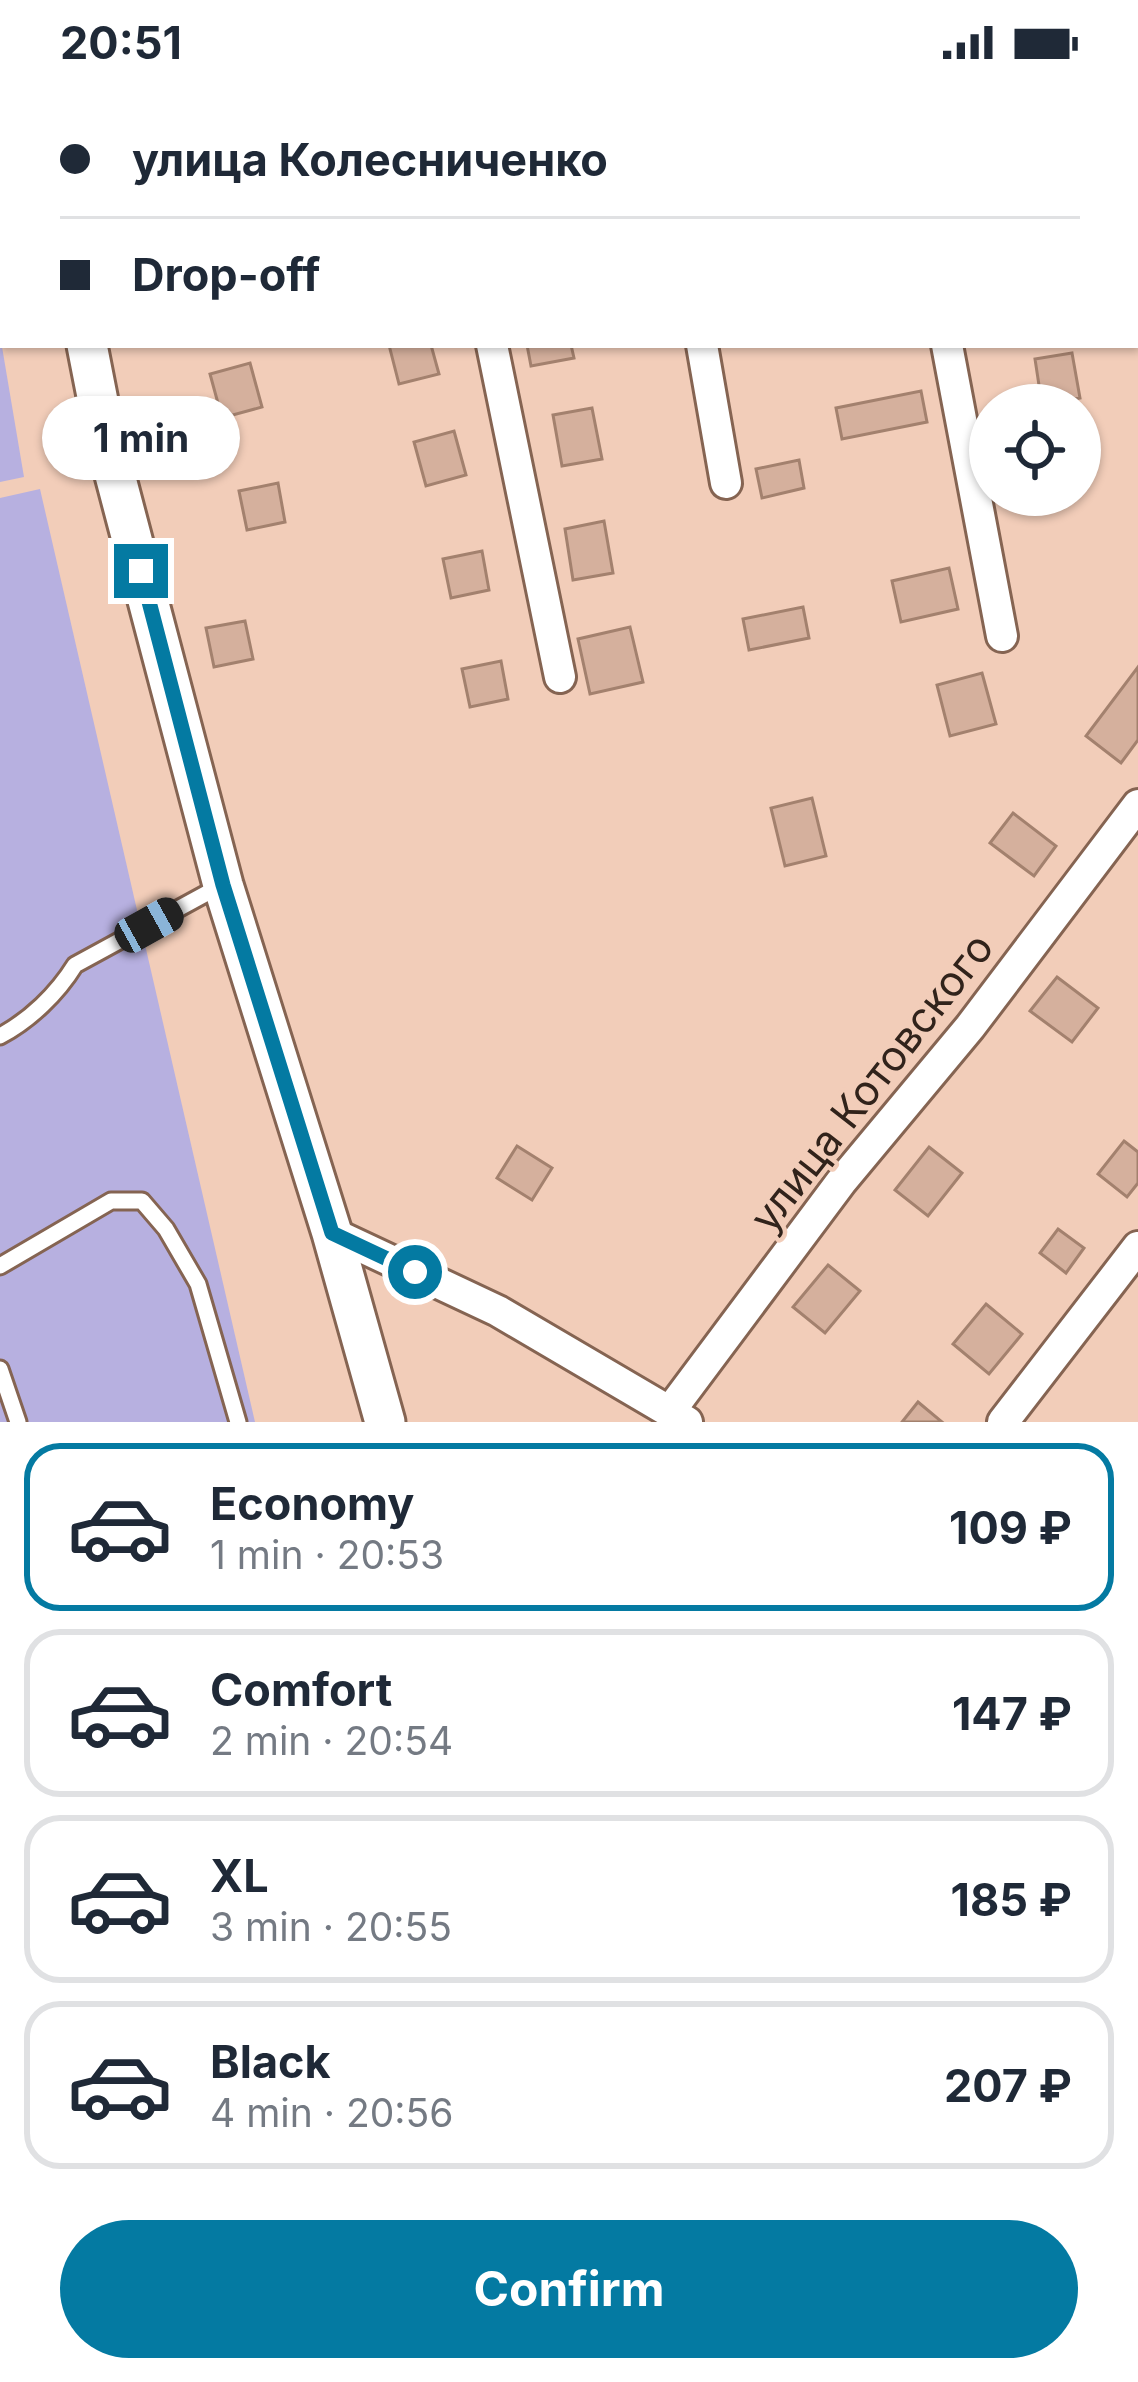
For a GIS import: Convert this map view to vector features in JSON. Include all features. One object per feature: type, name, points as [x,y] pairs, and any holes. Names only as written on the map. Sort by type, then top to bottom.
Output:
[{"type":"street","points":[[88,348],[105,436],[223,885],[332,1233],[385,1422]]},
{"type":"street","points":[[493,348],[560,677]]},
{"type":"street","points":[[702,348],[727,483]]},
{"type":"street","points":[[948,348],[1003,636]]},
{"type":"street","name":"улица Котовского","points":[[678,1416],[841,1182],[970,1028],[1138,805]]},
{"type":"street","points":[[332,1233],[498,1311],[678,1416]]},
{"type":"street","points":[[1003,1422],[1138,1247]]},
{"type":"lane","points":[[0,1036],[16,1028],[62,986],[75,965],[223,885]]},
{"type":"lane","points":[[0,1266],[112,1201],[142,1201],[166,1229],[198,1284],[238,1422]]},
{"type":"lane","points":[[0,1369],[18,1422]]},
{"type":"shaded area","points":[[0,348],[2,348],[24,477],[0,482]]},
{"type":"shaded area","points":[[40,489],[255,1422],[0,1422],[0,498]]},
{"type":"building","points":[[390,348],[432,348],[439,374],[399,384]]},
{"type":"building","points":[[528,348],[572,348],[574,358],[531,366]]},
{"type":"building","points":[[1072,353],[1078,384],[1039,384],[1035,359]]},
{"type":"building","points":[[250,363],[262,407],[222,418],[210,374]]},
{"type":"building","points":[[921,391],[927,422],[842,439],[836,408]]},
{"type":"building","points":[[592,408],[602,459],[562,466],[553,415]]},
{"type":"building","points":[[454,431],[466,475],[426,486],[414,442]]},
{"type":"building","points":[[799,460],[804,488],[762,498],[756,469]]},
{"type":"building","points":[[278,483],[285,522],[247,530],[239,491]]},
{"type":"building","points":[[604,521],[613,573],[573,580],[565,529]]},
{"type":"building","points":[[482,551],[489,590],[451,598],[443,559]]},
{"type":"building","points":[[949,568],[958,609],[901,622],[892,581]]},
{"type":"building","points":[[803,607],[809,638],[749,650],[743,619]]},
{"type":"building","points":[[245,621],[253,659],[214,667],[206,628]]},
{"type":"building","points":[[630,627],[643,682],[590,694],[578,639]]},
{"type":"building","points":[[501,661],[508,699],[470,707],[462,669]]},
{"type":"building","points":[[1138,667],[1138,740],[1121,763],[1086,736]]},
{"type":"building","points":[[982,673],[996,724],[950,736],[937,685]]},
{"type":"building","points":[[812,798],[826,856],[785,866],[771,808]]},
{"type":"building","points":[[1013,813],[1056,846],[1034,876],[990,843]]},
{"type":"building","points":[[1057,977],[1098,1008],[1072,1042],[1030,1011]]},
{"type":"building","points":[[1124,1141],[1138,1152],[1138,1183],[1127,1197],[1098,1174]]},
{"type":"building","points":[[517,1146],[552,1168],[532,1200],[497,1178]]},
{"type":"building","points":[[929,1147],[962,1173],[928,1216],[895,1190]]},
{"type":"building","points":[[1058,1229],[1084,1248],[1066,1273],[1040,1253]]},
{"type":"building","points":[[828,1265],[860,1291],[825,1333],[793,1307]]},
{"type":"building","points":[[986,1304],[1022,1334],[989,1374],[953,1344]]},
{"type":"building","points":[[918,1402],[942,1422],[902,1422]]},
{"type":"route","points":[[141,571],[223,885],[332,1233],[415,1272]]}]
